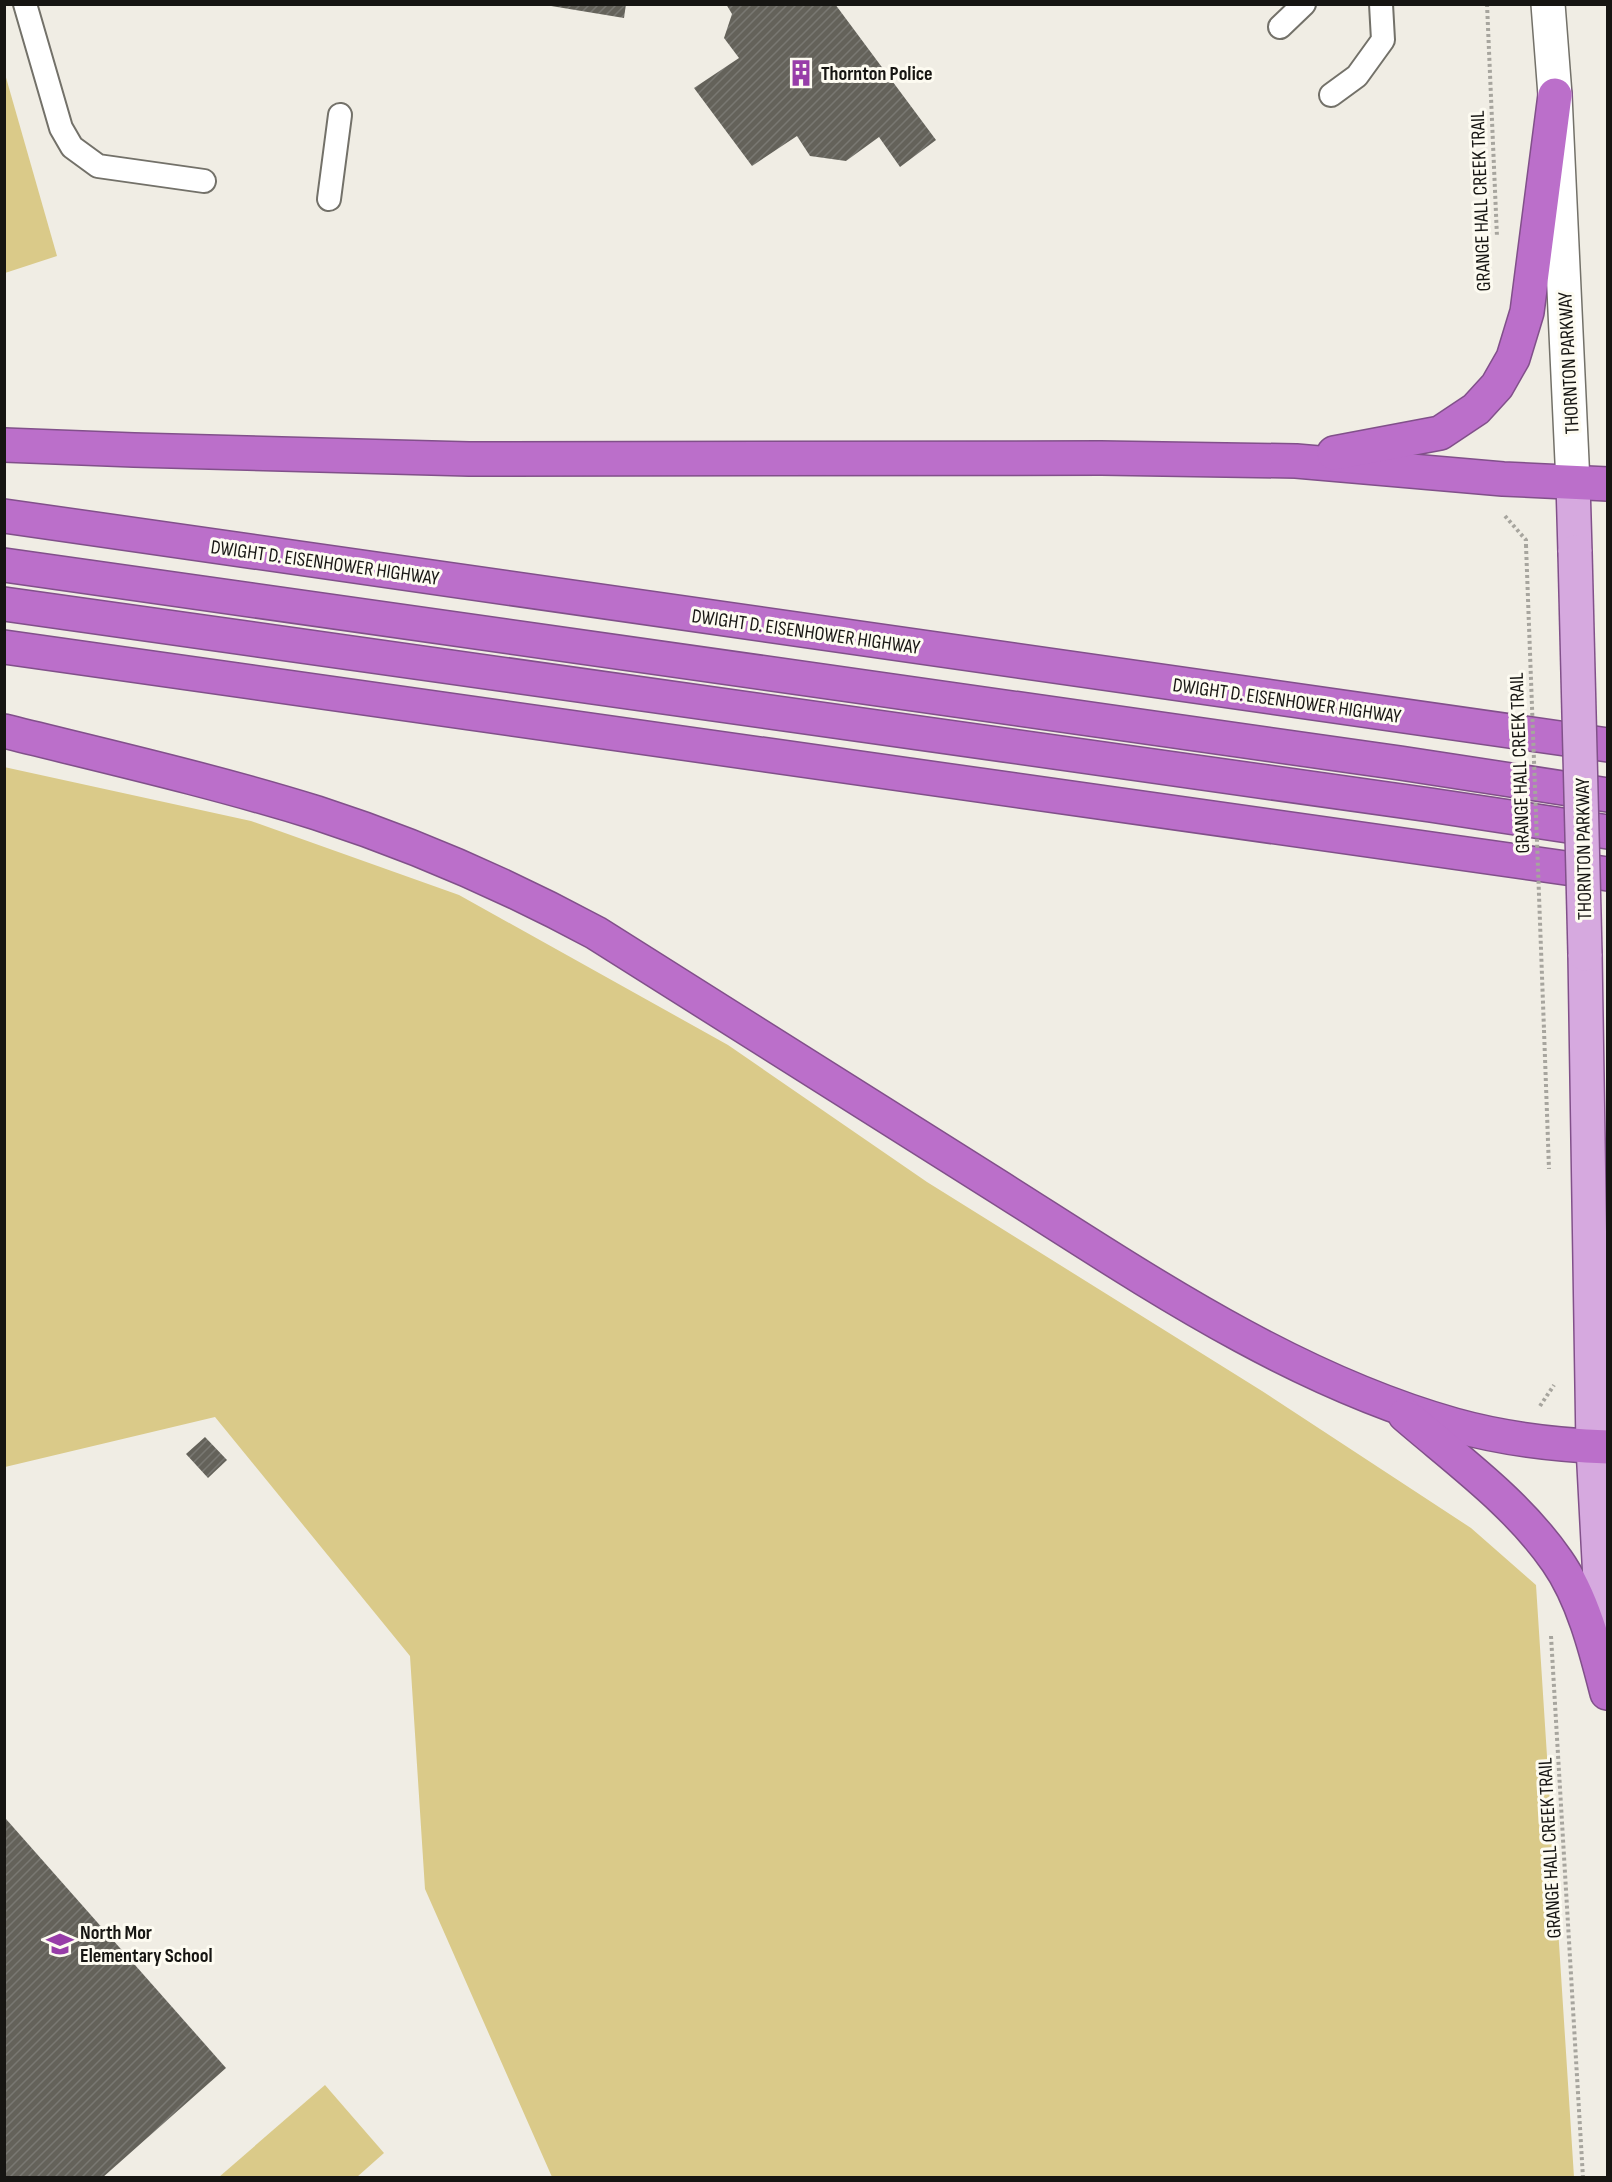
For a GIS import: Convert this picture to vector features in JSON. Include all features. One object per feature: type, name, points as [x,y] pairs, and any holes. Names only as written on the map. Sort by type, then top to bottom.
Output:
[{"type":"highway","points":[[1296,461],[1440,433],[1476,409],[1497,386],[1513,358],[1527,312],[1555,95]]},
{"type":"highway","points":[[4,445],[469,459],[1101,458],[1296,461],[1492,478],[1608,484]]},
{"type":"highway","name":"DWIGHT D. EISENHOWER HIGHWAY","points":[[4,516],[1608,745]]},
{"type":"highway","points":[[4,566],[1389,761],[1608,795]]},
{"type":"highway","points":[[4,604],[1608,832]]},
{"type":"highway","points":[[4,647],[1608,874]]},
{"type":"highway","points":[[4,731],[196,778],[318,814],[464,869],[536,901],[596,933],[1133,1272],[1233,1330],[1290,1359],[1394,1406],[1456,1425],[1504,1436],[1541,1443],[1600,1447]]},
{"type":"highway","points":[[1394,1406],[1521,1518],[1558,1563],[1592,1635],[1608,1694]]},
{"type":"main road","name":"THORNTON PARKWAY","points":[[1548,4],[1555,95],[1573,483],[1600,1447],[1600,1602],[1608,1694]]},
{"type":"lane","points":[[25,4],[61,128],[72,147],[98,166],[204,181]]},
{"type":"lane","points":[[1280,27],[1304,4]]},
{"type":"lane","points":[[1331,95],[1357,76],[1383,39],[1381,4]]},
{"type":"lane","points":[[329,199],[340,115]]},
{"type":"path","name":"GRANGE HALL CREEK TRAIL","points":[[1487,4],[1494,194],[1498,241]]},
{"type":"path","name":"GRANGE HALL CREEK TRAIL","points":[[1503,514],[1526,540],[1544,1030]]},
{"type":"path","name":"GRANGE HALL CREEK TRAIL","points":[[1551,1629],[1583,2178]]},
{"type":"shaded area","points":[[5,74],[57,256],[4,273]]},
{"type":"shaded area","points":[[4,767],[251,821],[459,895],[728,1045],[927,1182],[1262,1391],[1471,1528],[1536,1585],[1574,2177],[552,2177],[425,1889],[410,1656],[215,1417],[5,1467]]},
{"type":"shaded area","points":[[325,2085],[384,2153],[357,2177],[219,2177]]},
{"type":"building","points":[[539,4],[626,4],[624,18]]},
{"type":"building","name":"Thornton Police","points":[[726,4],[835,4],[936,140],[900,167],[879,137],[846,161],[810,156],[797,136],[752,166],[694,88],[739,58],[724,38],[732,14]]},
{"type":"building","points":[[205,1437],[227,1460],[208,1478],[186,1454]]},
{"type":"building","name":"North Mor Elementary School","points":[[6,1819],[226,2068],[102,2178],[4,2178]]},
{"type":"place","name":"Thornton Police","points":[[801,73]]},
{"type":"place","name":"North Mor Elementary School","points":[[60,1944]]}]
